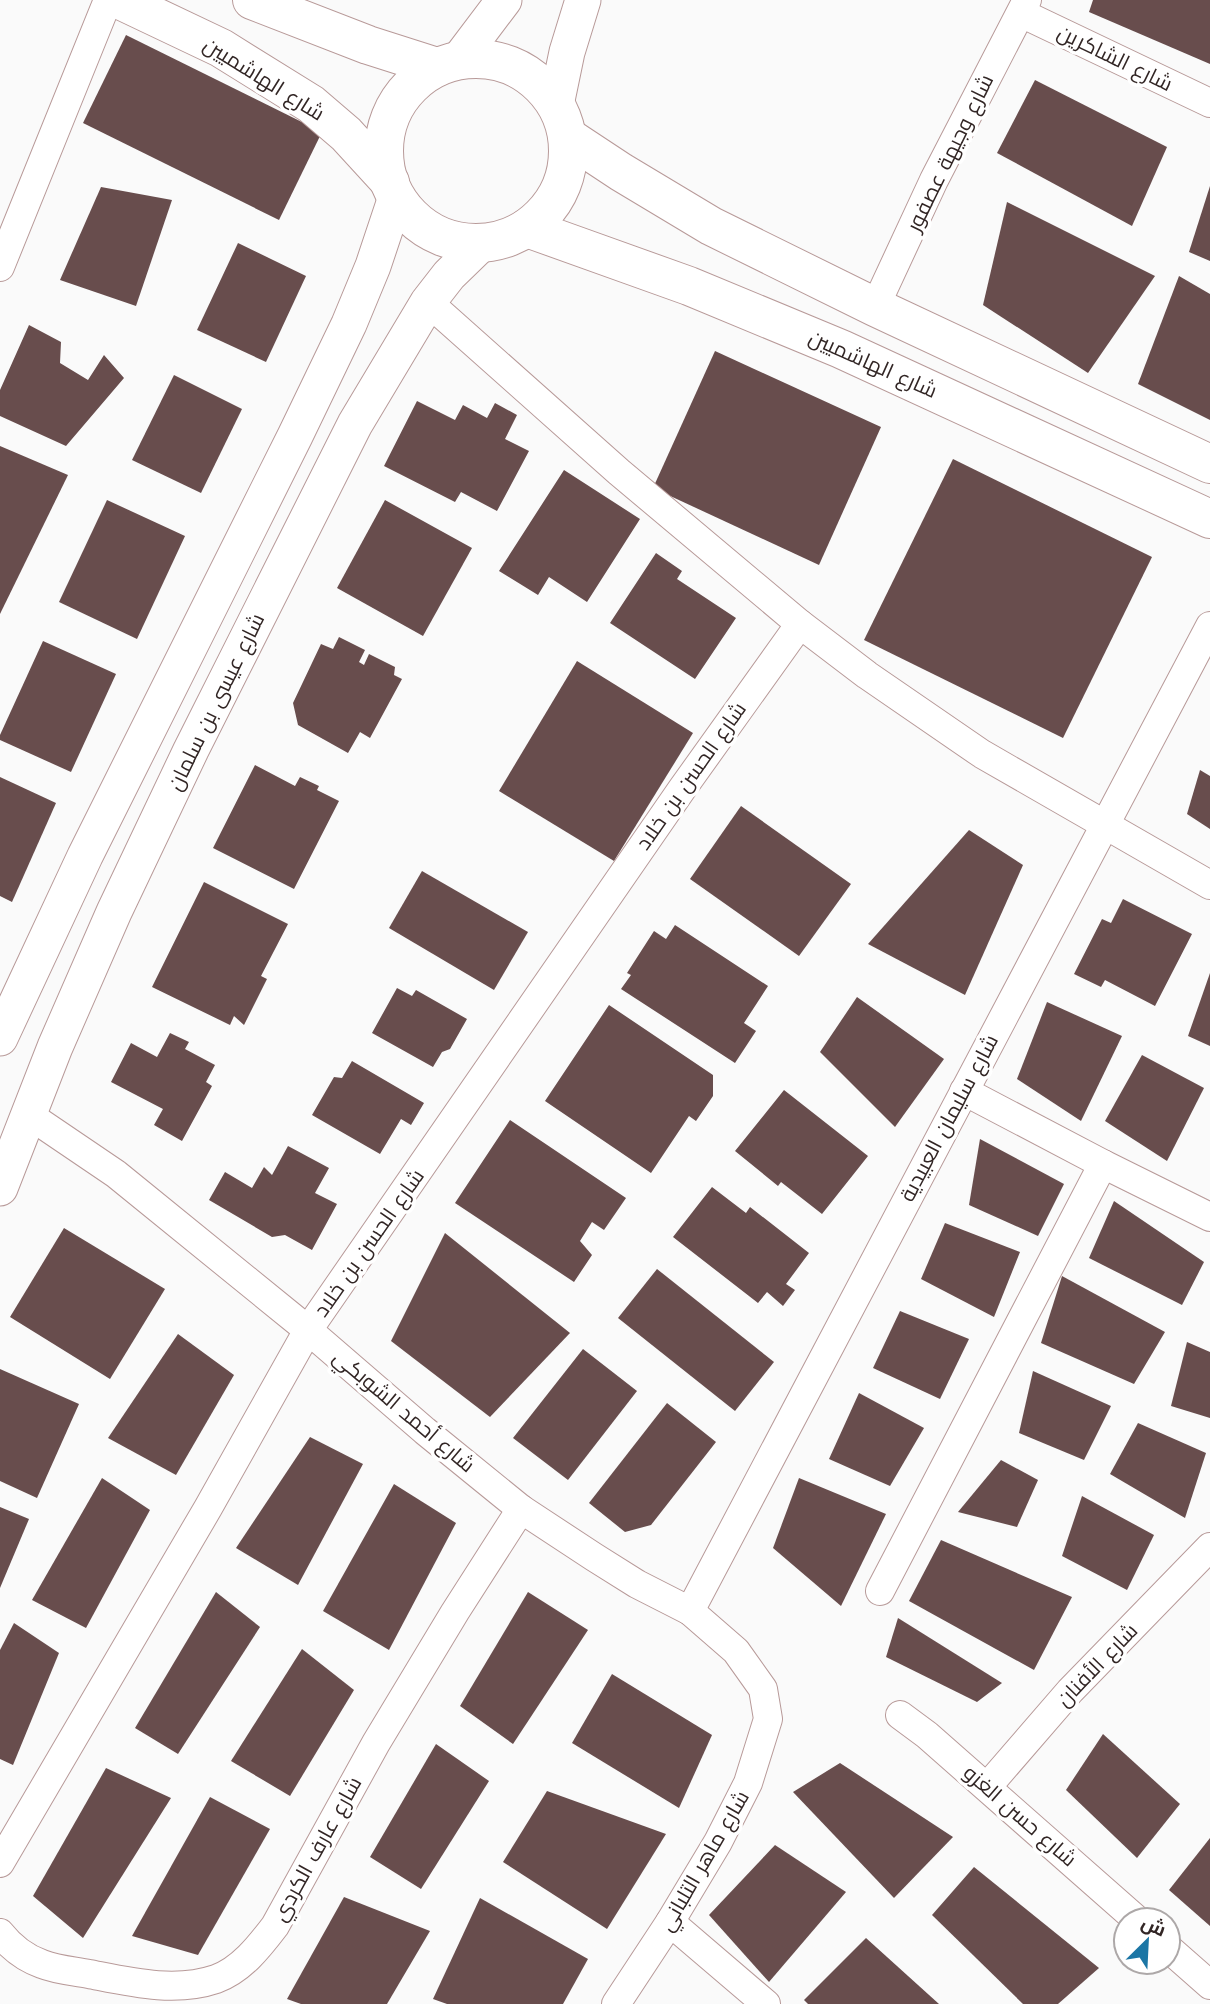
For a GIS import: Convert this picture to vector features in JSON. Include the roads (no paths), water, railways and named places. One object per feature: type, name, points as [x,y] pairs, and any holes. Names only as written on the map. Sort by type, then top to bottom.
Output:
[{"type":"main road","name":"شارع الهاشميين","points":[[120,0],[221,48],[311,104],[346,134],[393,189]]},
{"type":"main road","points":[[252,0],[368,45],[447,64],[486,59],[514,67],[538,83],[562,121],[621,172],[711,226],[875,307],[1210,464]]},
{"type":"main road","points":[[447,64],[410,87],[391,116],[384,149],[393,189],[411,217],[432,232],[456,241],[481,243],[496,242],[527,228],[553,204],[567,172],[562,121]]},
{"type":"main road","name":"شارع الهاشميين","points":[[527,228],[689,286],[841,349],[1210,519]]},
{"type":"street","points":[[0,267],[108,0]]},
{"type":"street","points":[[447,64],[504,0]]},
{"type":"street","points":[[562,121],[567,52],[583,0]]},
{"type":"street","name":"شارع الشاكرين","points":[[1024,6],[1210,103]]},
{"type":"street","name":"شارع وجيهة عصفور","points":[[875,307],[934,180],[1024,6]]},
{"type":"street","points":[[0,1038],[85,856],[349,324],[373,266],[393,189]]},
{"type":"street","name":"شارع عيسى بن سلمان","points":[[0,1188],[55,1047],[114,912],[191,750],[355,424],[428,302],[449,275],[481,243]]},
{"type":"street","points":[[428,302],[619,472],[800,624],[867,675],[982,754],[1210,885]]},
{"type":"street","name":"شارع الحسن بن خلاد","points":[[308,1330],[682,789],[800,624]]},
{"type":"street","name":"شارع سليمان العبيدية","points":[[690,1611],[1210,626]]},
{"type":"street","points":[[964,1091],[1210,1217]]},
{"type":"street","name":"شارع أحمد الشوبكي","points":[[29,1115],[116,1174],[308,1330],[425,1432],[522,1508],[594,1558],[690,1611]]},
{"type":"street","points":[[880,1591],[1103,1164]]},
{"type":"street","points":[[0,1863],[201,1520],[308,1330]]},
{"type":"street","name":"شارع عارف الكردي","points":[[0,1933],[9,1945],[42,1964],[152,1985],[176,1985],[215,1979],[241,1964],[275,1926],[376,1744],[455,1612],[522,1508]]},
{"type":"street","name":"شارع الأفنان","points":[[987,1787],[1070,1692],[1210,1547]]},
{"type":"street","name":"شارع ماهر التلباني","points":[[616,2004],[718,1842],[748,1783],[768,1719],[763,1689],[736,1651],[690,1611]]},
{"type":"street","name":"شارع حسن الغزو","points":[[900,1715],[927,1735],[1122,1906]]},
{"type":"street","points":[[670,1922],[766,2004]]},
{"type":"street","points":[[1182,1960],[1210,1985]]}]
